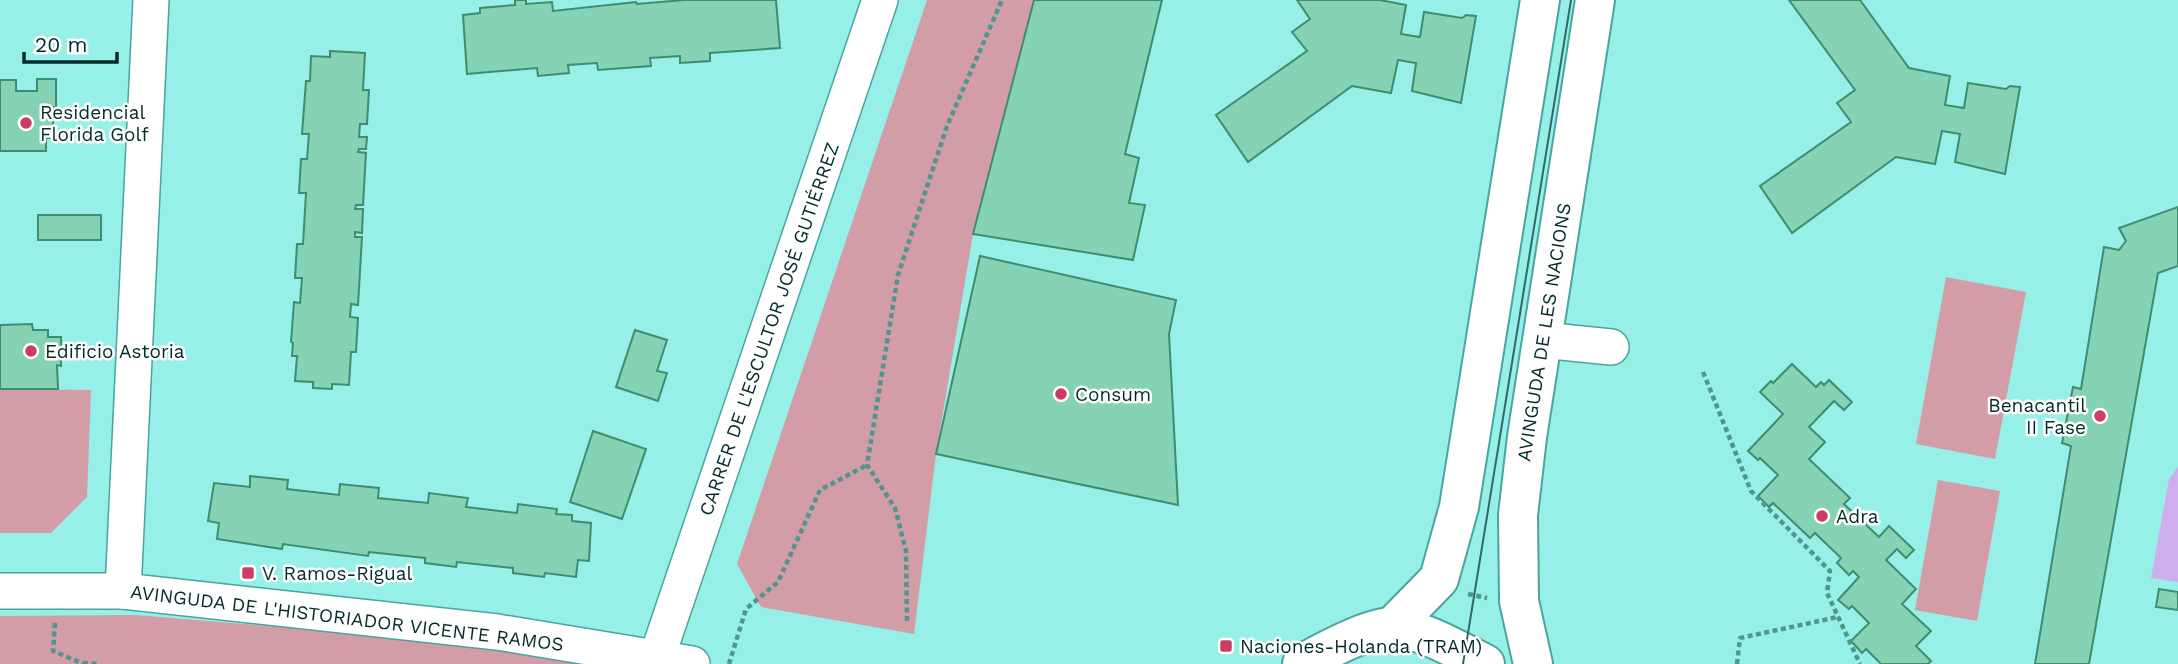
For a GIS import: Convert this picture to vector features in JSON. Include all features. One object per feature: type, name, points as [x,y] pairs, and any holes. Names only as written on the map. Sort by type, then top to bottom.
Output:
[{"type":"main road","points":[[1301,664],[1325,650],[1392,627],[1439,579],[1459,507],[1540,0]]},
{"type":"main road","name":"AVINGUDA DE LES NACIONS","points":[[1533,664],[1519,601],[1518,515],[1542,340],[1595,0]]},
{"type":"main road","points":[[1392,627],[1436,639],[1485,664]]},
{"type":"street","points":[[122,591],[151,0]]},
{"type":"street","name":"CARRER DE L'ESCULTOR JOSÉ GUTIÉRREZ","points":[[657,657],[880,0]]},
{"type":"street","points":[[1542,340],[1611,347]]},
{"type":"street","name":"AVINGUDA DE L'HISTORIADOR VICENTE RAMOS","points":[[0,591],[122,591],[497,632],[692,664]]},
{"type":"path","points":[[907,621],[906,551],[895,508],[867,465],[898,275],[947,126],[1002,0]]},
{"type":"path","points":[[1703,372],[1751,491],[1830,571],[1827,593],[1860,664]]},
{"type":"path","points":[[729,664],[746,608],[778,582],[820,490],[867,465]]},
{"type":"path","points":[[1439,579],[1474,596],[1519,601]]},
{"type":"path","points":[[55,591],[53,651],[82,664],[100,664]]},
{"type":"path","points":[[1737,664],[1741,638],[1838,617]]},
{"type":"shaded area","points":[[927,0],[1034,0],[973,234],[936,454],[914,634],[761,607],[737,564]]},
{"type":"shaded area","points":[[1946,277],[2026,292],[1995,459],[1916,444]]},
{"type":"shaded area","points":[[0,389],[91,390],[87,497],[51,533],[0,533]]},
{"type":"shaded area","points":[[2178,467],[2178,582],[2151,578],[2169,479]]},
{"type":"shaded area","points":[[1938,480],[2000,491],[1977,621],[1915,610]]},
{"type":"shaded area","points":[[136,615],[471,643],[611,664],[0,664],[0,616]]},
{"type":"building","points":[[515,0],[526,0],[526,4],[552,2],[553,11],[636,2],[776,0],[780,48],[710,53],[710,61],[680,63],[680,56],[650,58],[651,66],[598,70],[597,63],[568,65],[569,73],[538,76],[537,68],[467,74],[463,15],[480,13],[480,8],[515,5]]},
{"type":"building","points":[[1034,0],[1162,0],[1125,154],[1139,158],[1129,203],[1145,205],[1133,260],[973,234]]},
{"type":"building","points":[[1297,0],[1380,0],[1406,5],[1401,34],[1420,37],[1424,12],[1462,18],[1466,15],[1476,16],[1461,103],[1412,91],[1416,63],[1398,60],[1391,93],[1352,86],[1248,162],[1216,115],[1307,51],[1292,32],[1310,19]]},
{"type":"building","points":[[1789,0],[1860,0],[1909,68],[1950,76],[1945,105],[1964,108],[1968,83],[2006,89],[2010,86],[2020,87],[2005,174],[1955,162],[1960,134],[1942,131],[1935,164],[1896,157],[1792,233],[1760,186],[1851,122],[1837,103],[1855,90]]},
{"type":"building","points":[[330,51],[365,53],[363,90],[369,90],[367,124],[360,124],[359,137],[367,137],[366,149],[359,149],[358,152],[366,153],[363,205],[356,205],[355,209],[363,209],[362,233],[355,232],[355,237],[362,237],[358,305],[351,304],[350,317],[358,318],[356,352],[351,352],[349,385],[332,384],[332,389],[313,388],[313,382],[295,381],[297,356],[292,356],[291,342],[294,302],[300,303],[302,278],[295,278],[297,244],[303,244],[306,193],[299,193],[301,159],[307,159],[309,134],[302,134],[306,81],[310,81],[311,56],[330,57]]},
{"type":"building","name":"Residencial Florida Golf","points":[[37,79],[56,79],[53,138],[46,138],[46,151],[0,151],[0,80],[16,80],[16,91],[37,91]]},
{"type":"building","name":"Benacantil II Fase","points":[[2178,207],[2178,266],[2158,273],[2089,664],[2035,664],[2071,446],[2062,443],[2073,387],[2081,389],[2104,247],[2119,250],[2126,241],[2119,228]]},
{"type":"building","points":[[38,215],[101,215],[101,240],[38,240]]},
{"type":"building","name":"Consum","points":[[980,256],[1176,300],[1169,334],[1178,505],[936,454]]},
{"type":"building","name":"Edificio Astoria","points":[[32,324],[33,330],[48,330],[48,337],[61,337],[61,366],[57,365],[58,389],[0,389],[0,325]]},
{"type":"building","points":[[635,330],[667,340],[657,371],[667,373],[658,401],[616,387]]},
{"type":"building","name":"Adra","points":[[1792,364],[1816,387],[1829,380],[1852,402],[1844,410],[1834,401],[1809,427],[1825,442],[1809,459],[1850,498],[1844,504],[1879,537],[1889,526],[1914,550],[1906,558],[1897,549],[1886,560],[1916,589],[1902,604],[1931,631],[1916,646],[1931,661],[1928,664],[1881,664],[1866,649],[1862,653],[1851,641],[1869,623],[1852,606],[1849,609],[1838,600],[1859,577],[1853,571],[1849,575],[1837,563],[1841,558],[1815,533],[1810,538],[1773,503],[1769,507],[1758,496],[1778,475],[1748,451],[1783,414],[1760,392]]},
{"type":"building","points":[[593,431],[646,449],[622,519],[570,502]]},
{"type":"building","points":[[250,476],[288,480],[287,489],[339,495],[340,484],[379,488],[378,498],[428,503],[429,493],[468,498],[466,507],[517,513],[518,504],[557,509],[556,514],[572,515],[572,521],[591,523],[589,561],[578,560],[576,577],[545,573],[544,577],[513,573],[513,568],[457,562],[456,567],[425,563],[425,558],[369,552],[368,556],[283,544],[282,549],[217,539],[219,523],[208,521],[214,483],[250,487]]},
{"type":"building","points":[[2159,589],[2178,592],[2178,610],[2156,607]]},
{"type":"tram line","points":[[1463,664],[1571,0]]},
{"type":"place","name":"Residencial Florida Golf","points":[[26,123]]},
{"type":"place","name":"Edificio Astoria","points":[[31,351]]},
{"type":"place","name":"Consum","points":[[1061,394]]},
{"type":"place","name":"Benacantil II Fase","points":[[2100,416]]},
{"type":"place","name":"Adra","points":[[1822,516]]},
{"type":"place","name":"V. Ramos-Rigual","points":[[248,573]]},
{"type":"place","name":"Naciones-Holanda (TRAM)","points":[[1226,646]]}]
